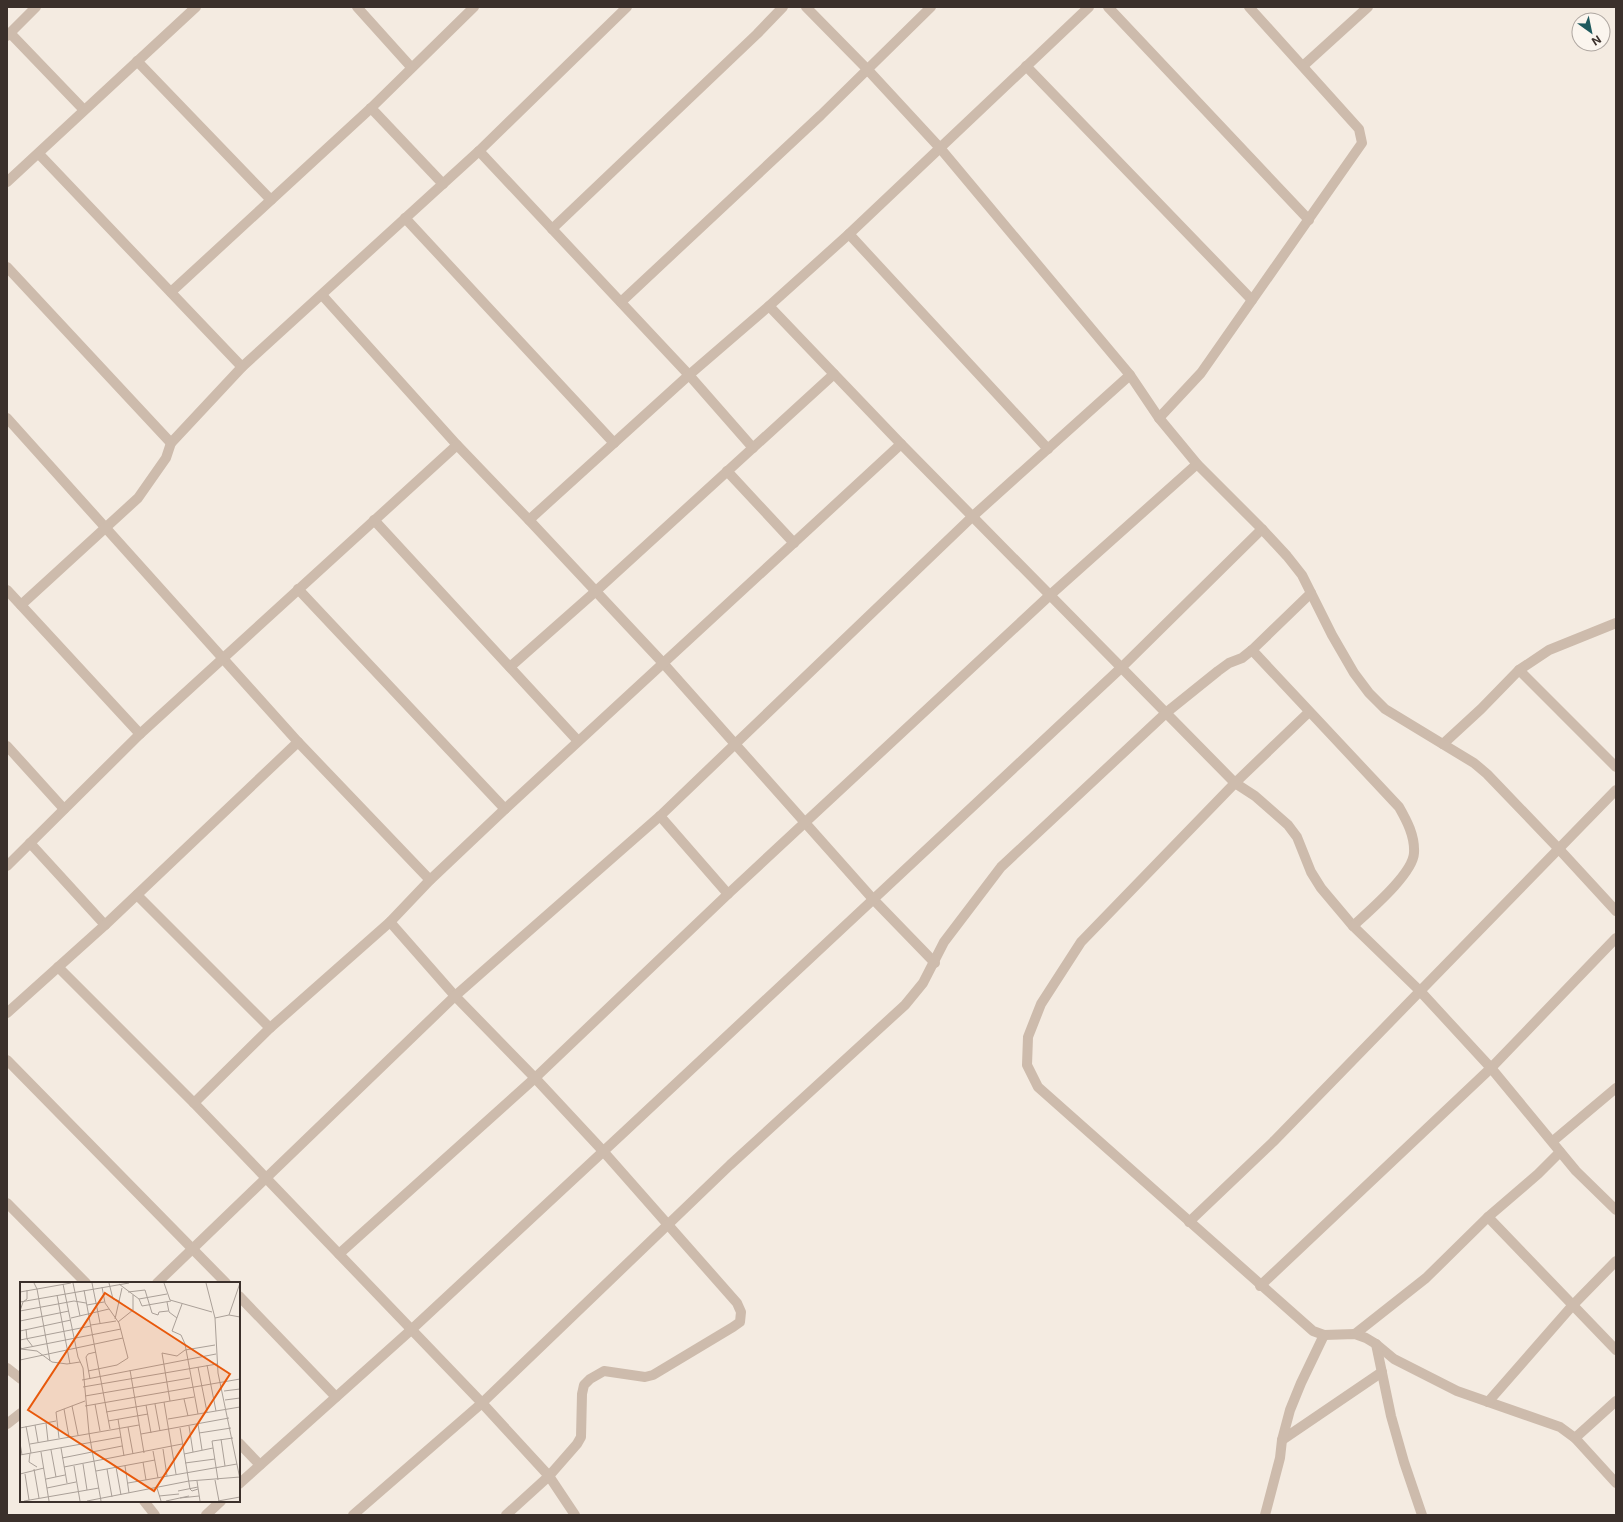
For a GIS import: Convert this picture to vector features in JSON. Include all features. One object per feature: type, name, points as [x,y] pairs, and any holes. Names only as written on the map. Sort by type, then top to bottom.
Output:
[{"type":"street","points":[[36,7],[8,34],[84,110]]},
{"type":"street","points":[[7,182],[196,7]]},
{"type":"street","points":[[357,7],[411,67]]},
{"type":"street","points":[[171,292],[371,108],[411,67],[474,7]]},
{"type":"street","points":[[21,605],[138,498],[166,458],[171,443],[242,367],[479,151],[627,7]]},
{"type":"street","points":[[552,229],[757,34],[783,7]]},
{"type":"street","points":[[806,7],[867,69],[940,148],[1130,375],[1160,418],[1197,464],[1262,529],[1302,575],[1332,636],[1354,673],[1369,692],[1386,709],[1474,763],[1487,774],[1616,911]]},
{"type":"street","points":[[621,302],[816,119],[931,7]]},
{"type":"street","points":[[529,520],[689,375],[849,234],[1089,7]]},
{"type":"street","points":[[1108,7],[1309,220]]},
{"type":"street","points":[[1160,418],[1201,373],[1362,143],[1362,137],[1359,129],[1249,7]]},
{"type":"street","points":[[1303,66],[1368,7]]},
{"type":"street","points":[[137,61],[271,200]]},
{"type":"street","points":[[1026,66],[1252,300]]},
{"type":"street","points":[[371,108],[443,184]]},
{"type":"street","points":[[479,151],[689,375],[753,448]]},
{"type":"street","points":[[39,154],[242,367]]},
{"type":"street","points":[[405,218],[614,443]]},
{"type":"street","points":[[849,234],[1048,449]]},
{"type":"street","points":[[7,267],[171,443]]},
{"type":"street","points":[[322,295],[457,445],[663,663],[872,898],[935,963]]},
{"type":"street","points":[[769,306],[1049,596],[1122,666],[1235,783],[1255,796],[1288,825],[1297,837],[1311,872],[1321,888],[1353,926],[1420,991],[1491,1068],[1553,1141],[1576,1171],[1616,1210]]},
{"type":"street","points":[[510,666],[596,591],[834,374]]},
{"type":"street","points":[[158,1282],[455,996],[660,816],[973,516],[1130,375]]},
{"type":"street","points":[[7,418],[298,742],[430,880]]},
{"type":"street","points":[[194,1103],[270,1028],[390,922],[430,880],[505,808],[901,444]]},
{"type":"street","points":[[7,866],[140,734],[457,445]]},
{"type":"street","points":[[339,1254],[535,1078],[804,823],[1049,596],[1197,464]]},
{"type":"street","points":[[727,471],[794,543]]},
{"type":"street","points":[[374,520],[578,741]]},
{"type":"street","points":[[240,1483],[411,1330],[602,1152],[872,898],[1122,666],[1262,529]]},
{"type":"street","points":[[298,589],[505,808]]},
{"type":"street","points":[[7,590],[140,734]]},
{"type":"street","points":[[353,1515],[482,1403],[730,1165],[905,1005],[923,983],[935,963],[944,942],[1001,867],[1167,712],[1218,670],[1229,663],[1242,658],[1252,650],[1311,593]]},
{"type":"street","points":[[1443,744],[1481,709],[1519,670],[1548,650],[1616,623]]},
{"type":"street","points":[[1252,650],[1399,807],[1408,823],[1414,854],[1410,866],[1399,880],[1353,926]]},
{"type":"street","points":[[1519,670],[1616,767]]},
{"type":"street","points":[[1309,712],[1235,783],[1081,942],[1041,1004],[1028,1037],[1027,1066],[1038,1087],[1312,1331],[1324,1335],[1355,1334],[1376,1344],[1394,1359],[1457,1392],[1560,1427],[1575,1438],[1616,1483]]},
{"type":"street","points":[[7,1013],[106,925],[298,742]]},
{"type":"street","points":[[7,746],[64,809]]},
{"type":"street","points":[[1189,1222],[1273,1142],[1616,790]]},
{"type":"street","points":[[660,816],[728,894]]},
{"type":"street","points":[[30,843],[106,925]]},
{"type":"street","points":[[137,895],[270,1028]]},
{"type":"street","points":[[390,922],[455,996],[535,1078],[668,1224],[737,1303],[741,1312],[740,1322],[653,1375],[645,1377],[604,1371],[590,1379],[584,1386],[582,1394],[581,1437],[577,1444],[548,1476],[506,1515]]},
{"type":"street","points":[[1260,1286],[1491,1068],[1616,938]]},
{"type":"street","points":[[58,967],[194,1103],[482,1403],[548,1476],[575,1515]]},
{"type":"street","points":[[7,1060],[225,1282]]},
{"type":"street","points":[[1553,1141],[1616,1088]]},
{"type":"street","points":[[1355,1334],[1426,1278],[1488,1218],[1538,1174],[1560,1152]]},
{"type":"street","points":[[7,1203],[85,1282]]},
{"type":"street","points":[[1488,1218],[1616,1350]]},
{"type":"street","points":[[1488,1402],[1572,1306],[1616,1261]]},
{"type":"street","points":[[240,1297],[336,1397]]},
{"type":"street","points":[[1265,1515],[1280,1458],[1282,1440],[1290,1410],[1324,1335]]},
{"type":"street","points":[[1376,1344],[1391,1416],[1404,1462],[1422,1515]]},
{"type":"street","points":[[7,1368],[20,1378]]},
{"type":"street","points":[[1282,1440],[1382,1372]]},
{"type":"street","points":[[1575,1438],[1616,1401]]},
{"type":"street","points":[[7,1424],[20,1414]]},
{"type":"street","points":[[240,1444],[260,1465]]},
{"type":"street","points":[[145,1502],[156,1515]]},
{"type":"street","points":[[206,1515],[220,1502]]}]
